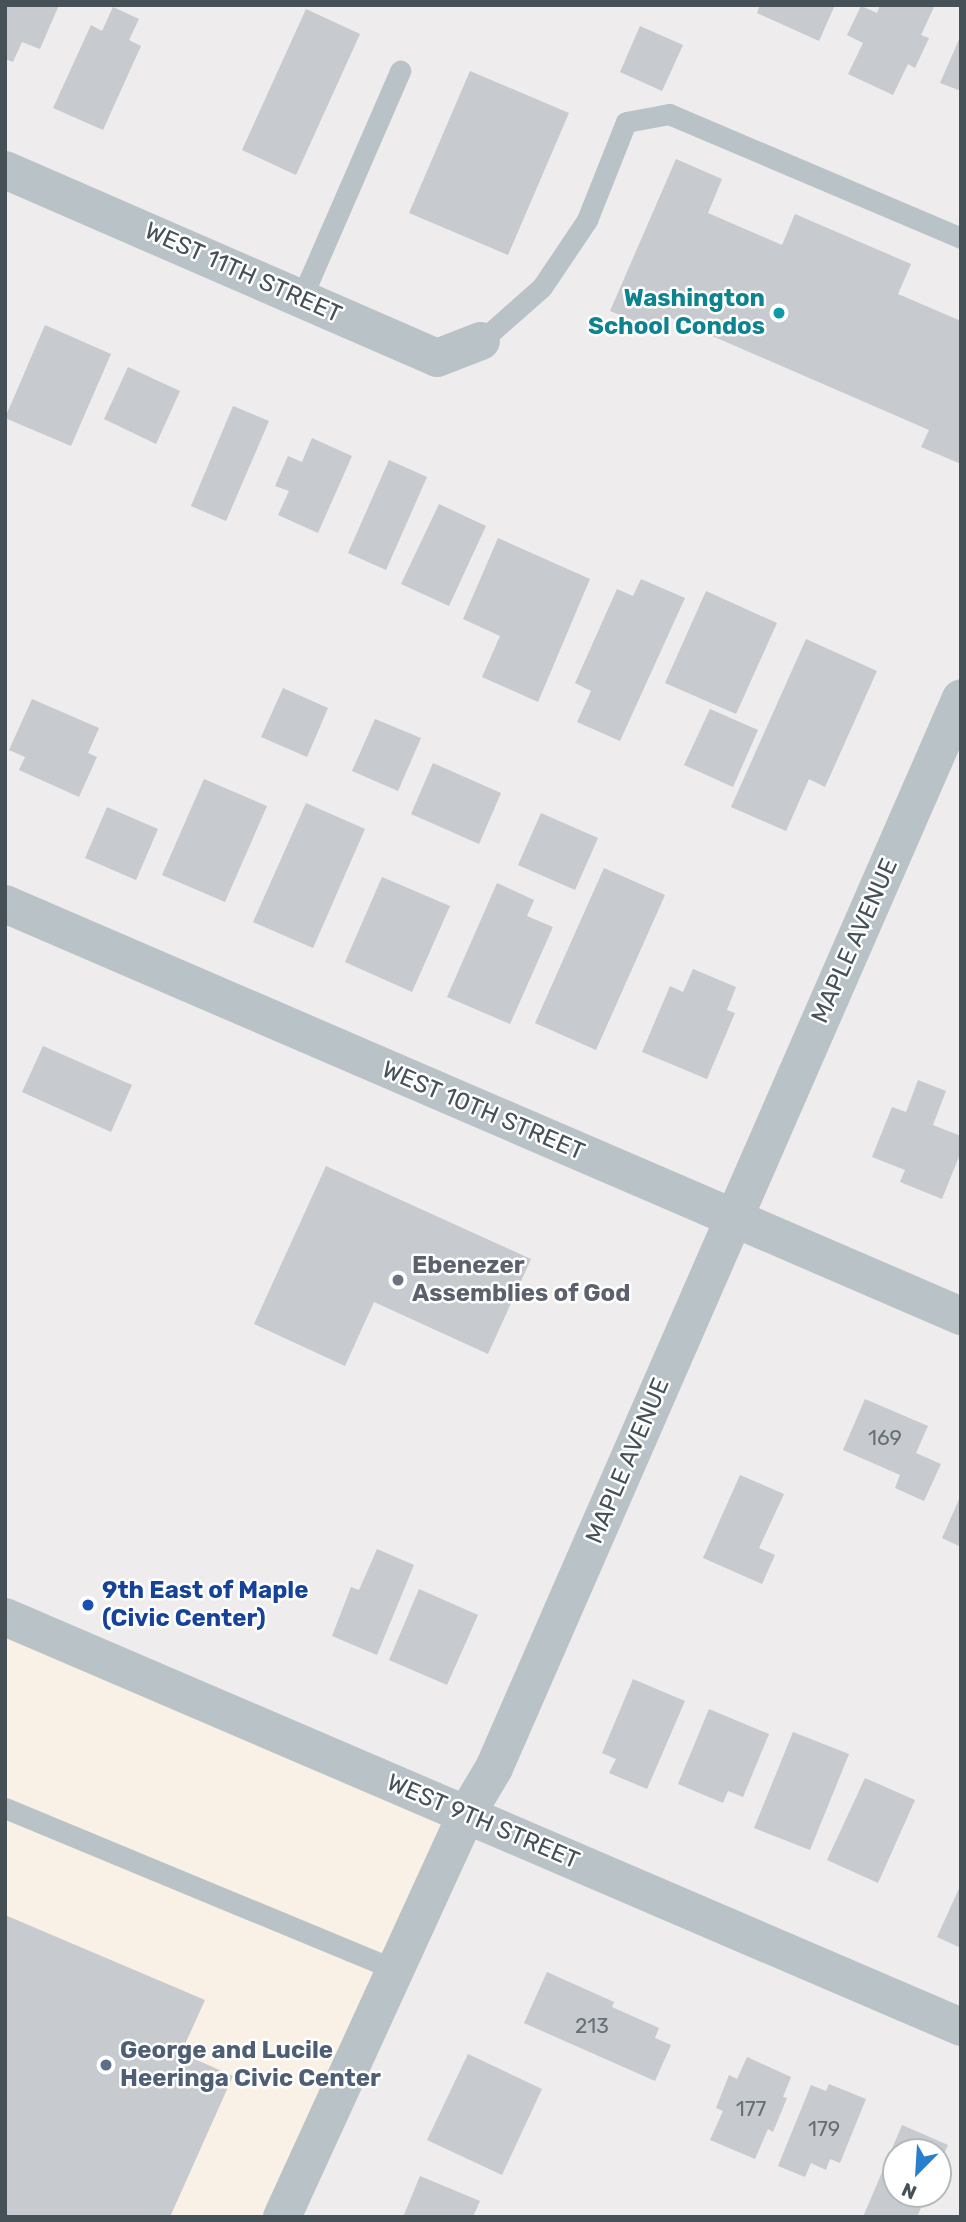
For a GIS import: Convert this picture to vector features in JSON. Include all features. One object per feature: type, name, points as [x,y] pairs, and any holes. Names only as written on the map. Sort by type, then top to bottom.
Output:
[{"type":"street","name":"WEST 11TH STREET","points":[[5,170],[437,358],[481,341]]},
{"type":"street","name":"MAPLE AVENUE","points":[[282,2217],[466,1815],[494,1768],[961,698]]},
{"type":"street","name":"WEST 10TH STREET","points":[[5,904],[732,1220],[961,1316]]},
{"type":"street","name":"WEST 9TH STREET","points":[[5,1617],[961,2027]]},
{"type":"lane","points":[[301,299],[400,71]]},
{"type":"lane","points":[[481,341],[542,287],[587,220],[626,122],[669,114],[961,239]]},
{"type":"lane","points":[[5,1808],[396,1970]]},
{"type":"shaded area","points":[[5,1617],[466,1815],[282,2217],[5,2217]]},
{"type":"building","points":[[5,5],[59,5],[40,49],[22,42],[13,62],[5,59]]},
{"type":"building","points":[[760,5],[835,5],[819,41],[757,13]]},
{"type":"building","points":[[880,5],[935,5],[921,35],[929,38],[915,68],[908,64],[893,95],[848,74],[863,43],[847,35],[861,6],[877,13]]},
{"type":"building","points":[[113,7],[139,19],[129,40],[141,46],[103,130],[53,108],[91,25],[102,31]]},
{"type":"building","points":[[306,9],[360,34],[296,175],[242,150]]},
{"type":"building","points":[[640,26],[683,45],[662,91],[620,72]]},
{"type":"building","points":[[961,35],[961,91],[940,83]]},
{"type":"building","points":[[470,71],[569,113],[508,255],[409,213]]},
{"type":"building","name":"Washington School Condos","points":[[676,159],[722,179],[708,213],[782,245],[795,214],[911,264],[898,294],[961,321],[961,464],[921,447],[929,430],[664,315],[658,331],[610,311]]},
{"type":"building","points":[[45,325],[111,354],[71,446],[5,418]]},
{"type":"building","points":[[128,367],[180,391],[156,444],[104,419]]},
{"type":"building","points":[[233,406],[269,421],[226,521],[191,506]]},
{"type":"building","points":[[312,438],[352,456],[318,533],[278,515],[289,491],[275,486],[288,456],[302,462]]},
{"type":"building","points":[[389,460],[427,477],[386,570],[348,553]]},
{"type":"building","points":[[439,504],[486,526],[449,606],[401,584]]},
{"type":"building","points":[[498,538],[590,579],[538,702],[482,677],[500,636],[463,619]]},
{"type":"building","points":[[641,579],[685,598],[620,741],[577,722],[591,691],[575,683],[617,589],[633,596]]},
{"type":"building","points":[[706,591],[777,623],[736,714],[665,683]]},
{"type":"building","points":[[806,639],[877,671],[825,787],[809,779],[786,831],[731,807]]},
{"type":"building","points":[[283,688],[328,708],[307,757],[261,737]]},
{"type":"building","points":[[32,699],[99,728],[88,753],[97,757],[79,797],[19,770],[25,757],[9,750]]},
{"type":"building","points":[[710,709],[758,730],[733,787],[684,765]]},
{"type":"building","points":[[375,719],[421,738],[398,791],[352,771]]},
{"type":"building","points":[[433,763],[501,793],[479,844],[411,814]]},
{"type":"building","points":[[204,779],[267,806],[225,902],[162,875]]},
{"type":"building","points":[[306,803],[365,829],[313,948],[253,922]]},
{"type":"building","points":[[107,807],[158,829],[136,880],[85,858]]},
{"type":"building","points":[[541,813],[598,838],[575,890],[518,865]]},
{"type":"building","points":[[604,868],[665,895],[596,1050],[535,1023]]},
{"type":"building","points":[[382,877],[450,906],[412,992],[345,962]]},
{"type":"building","points":[[497,883],[534,900],[527,916],[553,927],[510,1024],[447,997]]},
{"type":"building","points":[[693,969],[736,987],[727,1010],[735,1013],[707,1079],[642,1052],[670,986],[683,992]]},
{"type":"building","points":[[43,1046],[132,1085],[111,1132],[22,1092]]},
{"type":"building","points":[[918,1080],[946,1091],[933,1125],[961,1136],[960,1154],[942,1199],[900,1182],[905,1170],[872,1157],[892,1107],[906,1112]]},
{"type":"building","name":"Ebenezer Assemblies of God","points":[[326,1166],[531,1259],[488,1354],[374,1302],[345,1366],[254,1324]]},
{"type":"building","points":[[865,1399],[928,1426],[916,1453],[941,1464],[924,1501],[895,1488],[900,1475],[843,1450]]},
{"type":"building","points":[[740,1475],[784,1494],[759,1548],[775,1555],[762,1584],[703,1558]]},
{"type":"building","points":[[961,1495],[961,1547],[942,1538]]},
{"type":"building","points":[[377,1549],[414,1565],[377,1655],[332,1636],[351,1587],[359,1590]]},
{"type":"building","points":[[419,1589],[478,1615],[447,1685],[389,1660]]},
{"type":"building","points":[[633,1679],[685,1701],[647,1789],[609,1773],[616,1759],[602,1753]]},
{"type":"building","points":[[709,1709],[769,1734],[743,1797],[728,1791],[723,1803],[678,1784]]},
{"type":"building","points":[[793,1732],[849,1754],[810,1850],[754,1828]]},
{"type":"building","points":[[865,1778],[915,1800],[878,1883],[827,1860]]},
{"type":"building","points":[[961,1884],[961,1948],[937,1937]]},
{"type":"building","name":"George and Lucile Heeringa Civic Center","points":[[5,1915],[205,2000],[181,2053],[233,2076],[170,2217],[5,2217]]},
{"type":"building","points":[[547,1972],[614,2002],[612,2007],[659,2028],[655,2038],[671,2045],[655,2081],[524,2023]]},
{"type":"building","points":[[468,2054],[542,2089],[502,2175],[427,2140]]},
{"type":"building","points":[[747,2057],[791,2077],[783,2097],[787,2098],[773,2132],[768,2129],[755,2159],[710,2140],[723,2111],[716,2108],[729,2075],[737,2079]]},
{"type":"building","points":[[829,2084],[866,2099],[840,2163],[830,2159],[826,2170],[811,2163],[805,2177],[778,2166],[811,2085],[826,2091]]},
{"type":"building","points":[[902,2125],[932,2138],[896,2138]]},
{"type":"building","points":[[882,2172],[882,2208],[921,2208],[917,2217],[863,2217]]},
{"type":"building","points":[[420,2176],[480,2201],[473,2217],[403,2217]]},
{"type":"place","name":"Washington School Condos","points":[[779,313]]},
{"type":"place","name":"Ebenezer Assemblies of God","points":[[398,1280]]},
{"type":"place","name":"9th East of Maple (Civic Center)","points":[[88,1605]]},
{"type":"place","name":"George and Lucile Heeringa Civic Center","points":[[106,2065]]}]
